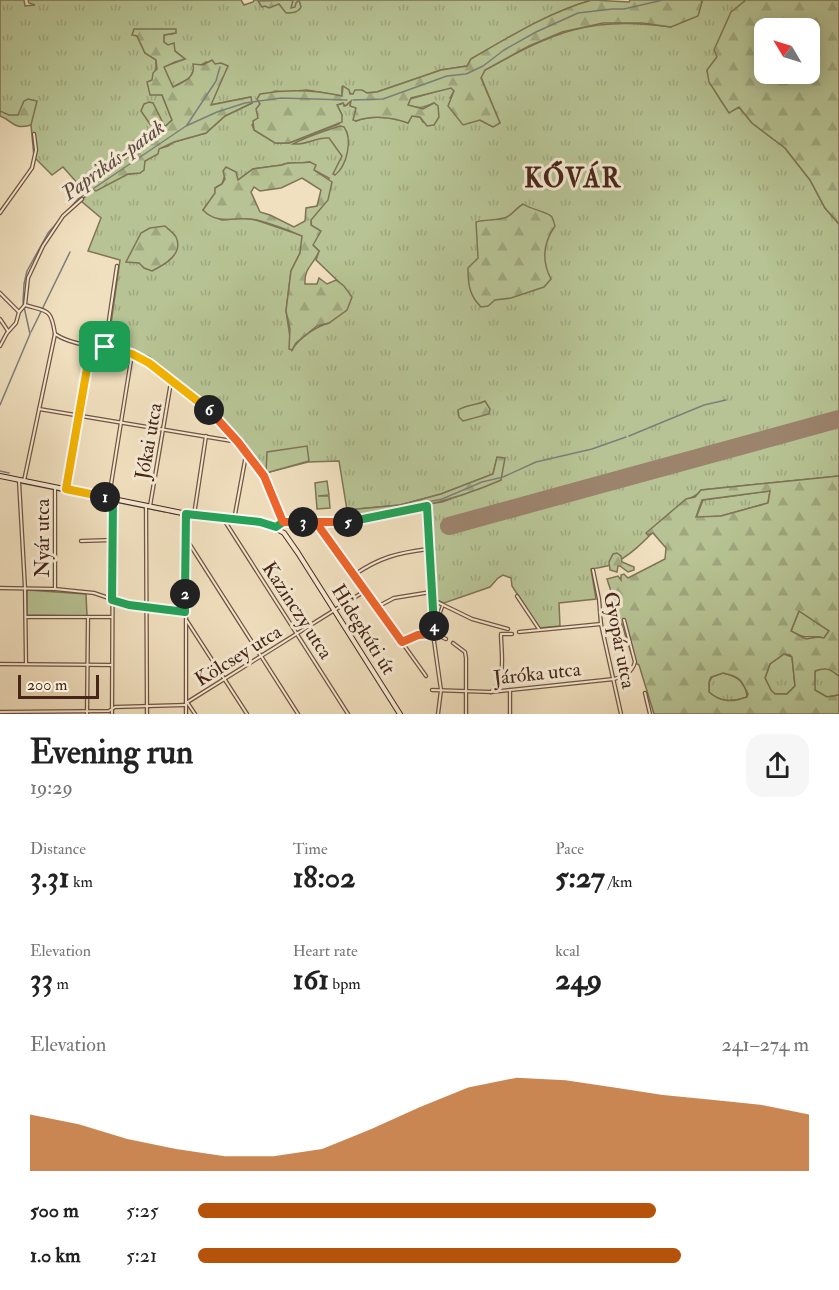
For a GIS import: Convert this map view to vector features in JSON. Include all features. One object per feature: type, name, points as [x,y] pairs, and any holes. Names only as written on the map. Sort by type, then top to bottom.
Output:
[{"type":"main road","points":[[0,476],[186,515],[260,522],[276,527]]},
{"type":"main road","name":"Hidegkúti út","points":[[276,527],[287,536],[400,714]]},
{"type":"street","points":[[0,213],[32,168],[36,150],[34,134]]},
{"type":"street","points":[[0,346],[8,331],[16,323],[19,312],[24,306],[28,278],[43,246],[63,216],[82,199]]},
{"type":"street","points":[[105,347],[117,266]]},
{"type":"street","points":[[0,293],[19,312]]},
{"type":"street","points":[[24,306],[49,313],[55,334],[22,480],[26,664]]},
{"type":"street","points":[[0,319],[8,331]]},
{"type":"street","points":[[55,334],[66,341],[132,354],[149,363],[202,404],[238,442],[267,481],[283,522]]},
{"type":"street","points":[[66,489],[91,345]]},
{"type":"street","points":[[112,714],[112,499],[132,354]]},
{"type":"street","name":"Jókai utca","points":[[147,714],[147,507],[172,380]]},
{"type":"street","points":[[39,409],[238,442]]},
{"type":"street","points":[[194,515],[206,436]]},
{"type":"street","points":[[234,520],[246,453]]},
{"type":"street","name":"Nyár utca","points":[[55,488],[55,589]]},
{"type":"street","points":[[276,527],[283,522],[348,522],[427,506],[434,630]]},
{"type":"street","points":[[186,515],[186,714]]},
{"type":"street","name":"Kazinczy utca","points":[[226,520],[348,714]]},
{"type":"street","points":[[315,521],[426,676]]},
{"type":"street","points":[[185,537],[298,714]]},
{"type":"street","points":[[81,541],[112,540]]},
{"type":"street","points":[[354,575],[369,565],[390,556],[428,549]]},
{"type":"street","name":"Gyopár utca","points":[[593,570],[601,624],[621,714]]},
{"type":"street","points":[[0,588],[55,589],[94,593],[112,600],[185,612]]},
{"type":"street","name":"Kölcsey utca","points":[[186,704],[365,591]]},
{"type":"street","points":[[377,607],[394,598],[431,592]]},
{"type":"street","points":[[518,596],[539,629]]},
{"type":"street","points":[[431,599],[472,619],[508,629]]},
{"type":"street","points":[[438,714],[441,690],[433,634],[444,605]]},
{"type":"street","points":[[26,617],[112,617]]},
{"type":"street","points":[[87,712],[88,618]]},
{"type":"street","points":[[185,619],[247,714]]},
{"type":"street","points":[[614,679],[630,672],[635,662],[624,620]]},
{"type":"street","points":[[519,632],[601,624]]},
{"type":"street","points":[[402,642],[418,635],[433,634],[446,639]]},
{"type":"street","points":[[491,692],[496,688],[502,670],[501,634],[512,634]]},
{"type":"street","points":[[453,643],[465,652],[466,714]]},
{"type":"street","points":[[0,664],[112,665]]},
{"type":"street","name":"Járóka utca","points":[[432,690],[491,692],[614,679]]},
{"type":"street","points":[[510,690],[510,714]]},
{"type":"street","points":[[645,693],[650,714]]},
{"type":"street","points":[[0,712],[87,712],[147,705],[186,704],[195,714]]},
{"type":"green space","points":[[0,0],[24,0],[25,6],[35,5],[29,3],[28,0],[241,0],[244,5],[254,0],[592,0],[560,11],[530,26],[471,59],[467,66],[441,70],[377,92],[350,94],[349,90],[344,87],[342,87],[342,96],[307,90],[275,91],[260,101],[258,118],[252,125],[254,130],[276,143],[289,143],[339,124],[342,115],[337,105],[344,103],[344,106],[351,101],[350,105],[356,107],[356,121],[382,118],[408,123],[412,116],[420,117],[423,122],[437,110],[437,106],[434,103],[421,107],[407,105],[410,99],[451,87],[454,91],[450,98],[493,127],[500,123],[481,77],[485,70],[510,57],[574,30],[618,23],[671,27],[702,2],[701,0],[746,0],[717,57],[707,71],[716,93],[729,112],[739,107],[752,123],[785,148],[810,180],[825,208],[839,224],[839,476],[701,490],[697,495],[682,503],[630,553],[610,565],[591,569],[596,599],[559,603],[560,626],[539,628],[512,586],[511,578],[503,575],[490,587],[444,603],[432,598],[428,504],[442,502],[501,480],[497,458],[493,474],[441,494],[400,505],[347,510],[339,461],[308,462],[266,473],[264,470],[262,472],[260,464],[248,447],[204,400],[150,357],[108,345],[120,260],[88,251],[101,218],[80,200],[88,195],[63,167],[52,175],[34,157],[31,125],[0,114]],"holes":[[[176,33],[164,35],[164,42],[185,59],[163,67],[173,87],[190,78],[194,69],[206,62],[215,64],[210,105],[250,97],[252,103],[225,116],[206,133],[158,149],[145,161],[140,173],[91,184],[149,142],[172,120],[162,95],[156,94],[156,59],[145,53],[137,36]],[[310,162],[314,170],[329,178],[311,220],[313,245],[319,251],[316,260],[344,287],[329,323],[308,334],[292,350],[286,311],[291,271],[300,253],[303,236],[256,220],[243,218],[222,220],[203,210],[216,193],[215,188],[222,184],[225,175],[236,177],[238,180],[253,169]]]},
{"type":"green space","points":[[293,0],[291,8],[295,7],[299,0],[301,7],[293,13],[286,13],[279,4],[269,8],[262,7],[258,1]]},
{"type":"green space","points":[[592,0],[629,2],[630,0],[701,0],[702,2],[698,16],[671,27],[642,23],[603,23],[562,32],[529,46],[485,70],[481,78],[500,123],[493,127],[480,120],[463,125],[448,106],[454,91],[451,88],[411,98],[408,105],[423,109],[434,103],[438,106],[439,117],[434,125],[427,126],[420,117],[412,116],[408,123],[382,118],[356,121],[353,120],[356,108],[350,106],[351,101],[345,106],[343,103],[337,105],[342,115],[342,122],[289,143],[275,143],[254,130],[253,121],[258,118],[256,109],[260,104],[257,99],[260,94],[301,91],[342,96],[343,86],[349,90],[350,94],[353,94],[355,90],[367,93],[377,92],[441,70],[467,66],[471,59],[530,26],[560,11]]},
{"type":"green space","points":[[746,0],[839,0],[839,224],[825,208],[810,180],[785,148],[752,123],[739,107],[729,113],[709,82],[707,70],[717,57],[714,50],[731,12]]},
{"type":"green space","points":[[134,29],[176,29],[176,33],[164,35],[164,42],[168,45],[174,43],[175,51],[185,59],[164,67],[173,87],[191,76],[193,64],[203,65],[212,60],[215,64],[221,63],[228,66],[211,105],[251,97],[252,103],[225,116],[206,133],[159,149],[158,154],[145,161],[144,170],[140,173],[128,174],[96,191],[90,188],[90,184],[149,142],[172,120],[162,95],[150,95],[147,82],[152,80],[153,73],[157,69],[156,60],[145,53],[137,36],[132,35]]},
{"type":"green space","points":[[28,99],[37,101],[31,125],[17,126],[0,116],[0,111],[9,115],[18,115],[24,101]]},
{"type":"green space","points":[[153,103],[164,125],[160,127],[150,124],[141,111],[144,104]]},
{"type":"green space","points":[[340,126],[344,127],[347,132],[348,145],[343,165],[335,175],[333,174],[342,156],[329,138],[293,144],[310,136]]},
{"type":"green space","points":[[310,162],[316,165],[314,170],[332,182],[328,200],[311,220],[311,225],[321,231],[313,245],[319,251],[308,270],[305,284],[317,284],[319,278],[327,284],[336,280],[352,297],[347,310],[329,323],[317,326],[296,343],[292,350],[289,349],[290,329],[286,311],[291,271],[300,253],[302,236],[257,220],[215,218],[203,210],[215,193],[215,188],[225,179],[223,171],[226,167],[236,172],[238,180],[253,169]],"holes":[[[302,178],[321,190],[317,206],[306,208],[305,221],[294,227],[260,212],[251,192],[254,187],[260,191],[281,188]]]},
{"type":"green space","points":[[523,204],[553,219],[555,226],[548,239],[545,252],[546,265],[551,279],[544,287],[511,298],[495,300],[488,306],[481,307],[472,294],[468,279],[468,268],[478,258],[476,222],[507,217]]},
{"type":"green space","points":[[165,226],[175,236],[178,243],[172,258],[152,271],[139,263],[126,262],[141,233],[150,228]]},
{"type":"green space","points":[[485,401],[490,409],[489,414],[463,421],[459,417],[458,410]]},
{"type":"green space","points":[[307,446],[309,461],[266,473],[267,452]]},
{"type":"green space","points":[[497,457],[505,458],[501,480],[482,488],[426,505],[347,520],[347,510],[400,505],[441,494],[493,474]]},
{"type":"green space","points":[[839,476],[839,676],[828,669],[815,671],[815,690],[827,697],[839,695],[839,714],[654,714],[639,665],[634,662],[607,579],[618,576],[621,580],[621,575],[624,574],[628,578],[665,559],[666,548],[653,533],[648,535],[646,533],[686,499],[695,497],[701,490]],"holes":[[[770,491],[768,503],[721,516],[696,517],[702,500]],[[799,611],[829,631],[824,638],[806,639],[791,631]],[[784,654],[792,657],[795,686],[787,694],[775,694],[771,690],[765,678],[770,664]],[[723,673],[737,677],[744,685],[747,697],[732,701],[718,698],[709,692],[711,677]]]},
{"type":"green space","points":[[327,481],[329,495],[318,496],[329,496],[330,508],[317,509],[315,483]]},
{"type":"green space","points":[[770,491],[768,503],[721,516],[696,518],[703,500]]},
{"type":"green space","points":[[617,553],[621,556],[622,562],[634,567],[634,570],[628,572],[618,566],[617,572],[610,570],[609,562],[613,554]]},
{"type":"green space","points":[[27,590],[86,594],[87,616],[27,615]]},
{"type":"green space","points":[[799,611],[829,631],[824,638],[805,637],[791,631]]},
{"type":"green space","points":[[784,654],[792,657],[795,686],[787,694],[775,694],[771,691],[765,678],[770,664]]},
{"type":"green space","points":[[823,668],[839,676],[839,695],[827,697],[814,690],[815,671]]},
{"type":"green space","points":[[723,673],[740,680],[745,687],[747,697],[727,701],[709,692],[709,682],[712,677]]},
{"type":"waterway","name":"Paprikás-patak","points":[[353,100],[383,99],[447,76],[466,74],[483,66],[504,50],[536,32],[578,13],[624,9],[663,0]]},
{"type":"waterway","points":[[187,125],[216,81],[220,67]]},
{"type":"waterway","name":"Paprikás-patak","points":[[0,405],[30,334],[23,302],[27,271],[48,233],[78,199],[186,126],[217,112],[245,103],[281,98],[347,100]]},
{"type":"waterway","points":[[31,332],[70,252]]},
{"type":"waterway","points":[[629,436],[704,405],[726,400]]},
{"type":"waterway","points":[[348,518],[442,499],[482,482],[503,477],[536,462],[592,449],[626,437]]},
{"type":"waterway","points":[[0,471],[9,473]]},
{"type":"waterway","points":[[21,483],[165,512]]},
{"type":"waterway","points":[[170,513],[213,520]]},
{"type":"waterway","points":[[245,523],[267,525]]},
{"type":"waterway","points":[[284,525],[313,525]]},
{"type":"waterway","points":[[76,618],[104,618]]},
{"type":"runway","points":[[449,526],[839,419]]},
{"type":"district","name":"KŐVÁR","points":[[573,178]]},
{"type":"route","points":[[105,347],[91,345],[66,489],[113,499],[112,600],[129,605],[185,612],[186,514],[260,522],[276,527],[283,522],[315,521],[402,642],[418,635],[433,634],[427,506],[348,522],[315,521],[312,521],[283,522],[264,476],[238,442],[202,404],[149,363],[132,354],[105,347]]}]
